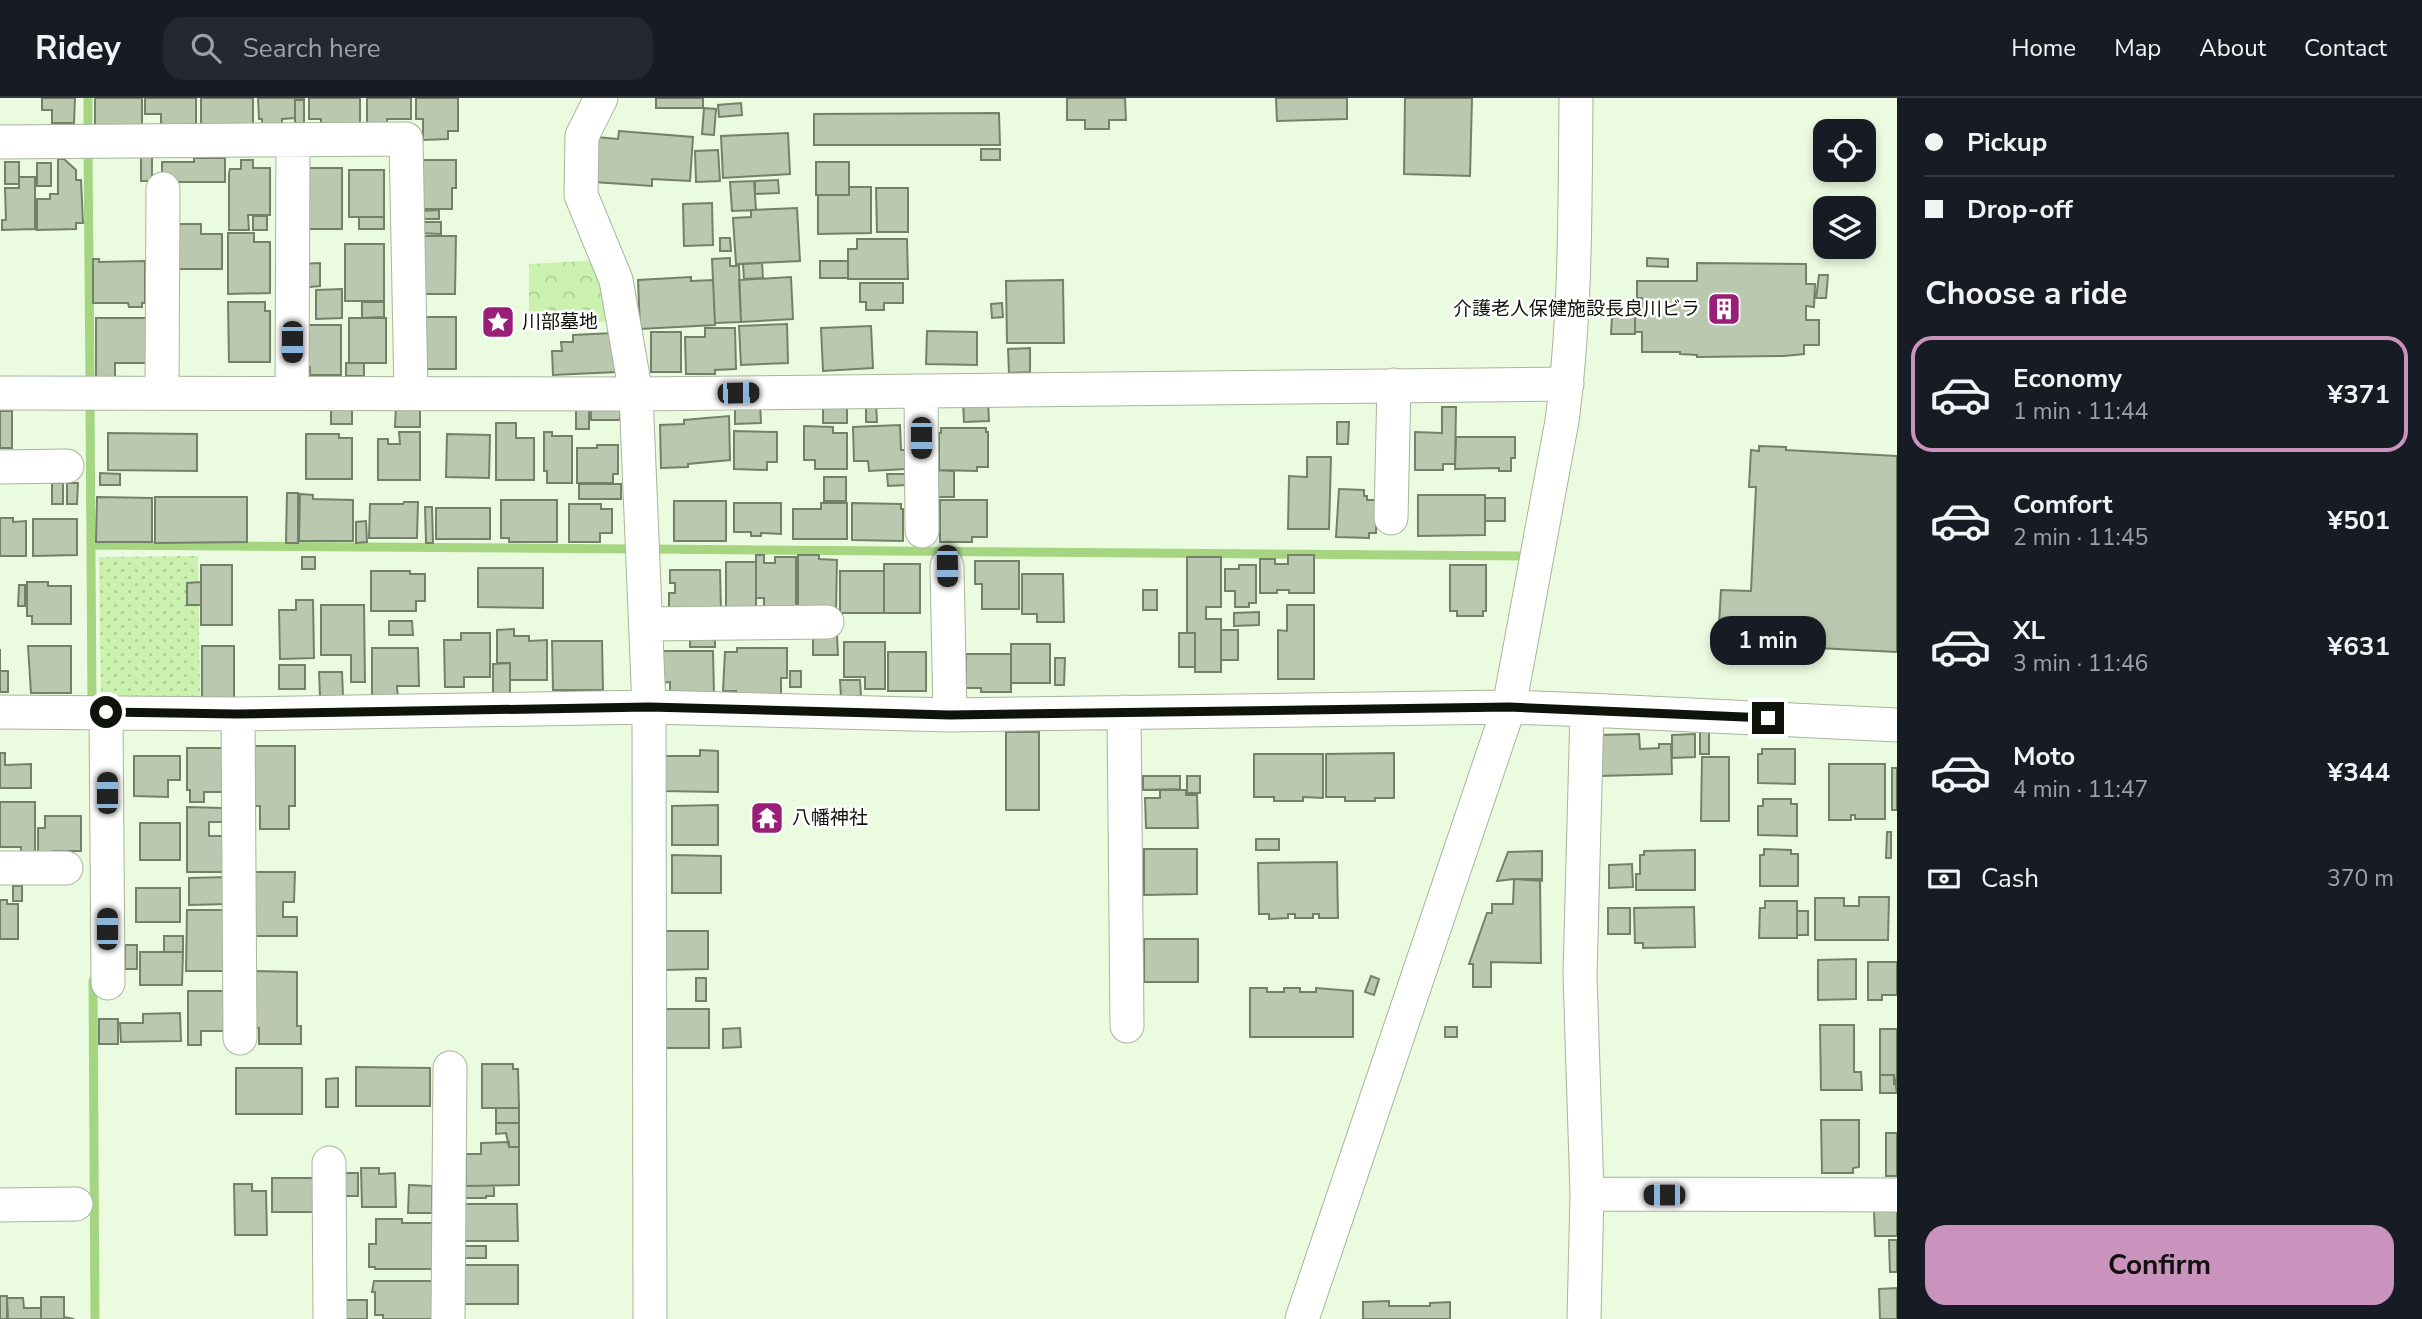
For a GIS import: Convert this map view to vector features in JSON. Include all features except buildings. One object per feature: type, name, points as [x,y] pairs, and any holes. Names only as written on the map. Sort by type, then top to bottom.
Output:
[{"type":"street","points":[[601,98],[582,136],[581,195],[616,280],[636,394],[649,707],[650,1319]]},
{"type":"street","points":[[1301,1319],[1509,707],[1567,384],[1574,238],[1576,98]]},
{"type":"street","points":[[0,142],[407,139],[411,393]]},
{"type":"street","points":[[292,392],[293,140]]},
{"type":"street","points":[[162,392],[163,189]]},
{"type":"street","points":[[0,393],[636,394],[1567,384]]},
{"type":"street","points":[[1391,518],[1394,385]]},
{"type":"street","points":[[921,391],[922,531]]},
{"type":"street","points":[[0,467],[67,466]]},
{"type":"street","points":[[947,566],[950,715]]},
{"type":"street","points":[[646,624],[827,622]]},
{"type":"street","points":[[0,712],[237,714],[649,707],[950,715],[1509,707],[1897,724]]},
{"type":"street","points":[[1584,1319],[1587,1194],[1580,975],[1587,710]]},
{"type":"street","points":[[106,712],[108,983]]},
{"type":"street","points":[[1124,712],[1127,1026]]},
{"type":"street","points":[[237,714],[240,1038]]},
{"type":"street","points":[[0,868],[66,868]]},
{"type":"street","points":[[448,1319],[450,1068]]},
{"type":"street","points":[[329,1163],[330,1319]]},
{"type":"street","points":[[1587,1194],[1897,1195]]},
{"type":"street","points":[[0,1205],[76,1204]]},
{"type":"green space","points":[[601,260],[618,321],[529,327],[529,264]]},
{"type":"green space","points":[[198,556],[200,699],[101,701],[99,557]]},
{"type":"waterway","points":[[88,98],[88,134]]},
{"type":"waterway","points":[[88,148],[90,386]]},
{"type":"waterway","points":[[90,400],[92,708]]},
{"type":"waterway","points":[[91,545],[635,549]]},
{"type":"waterway","points":[[649,549],[1531,556]]},
{"type":"waterway","points":[[93,981],[95,1319]]},
{"type":"place","name":"介護老人保健施設長良川ビラ","points":[[1724,309]]},
{"type":"place","name":"川部墓地","points":[[498,322]]},
{"type":"place","name":"八幡神社","points":[[767,818]]},
{"type":"route","points":[[106,712],[237,714],[649,707],[950,715],[1509,707],[1768,718]]}]
